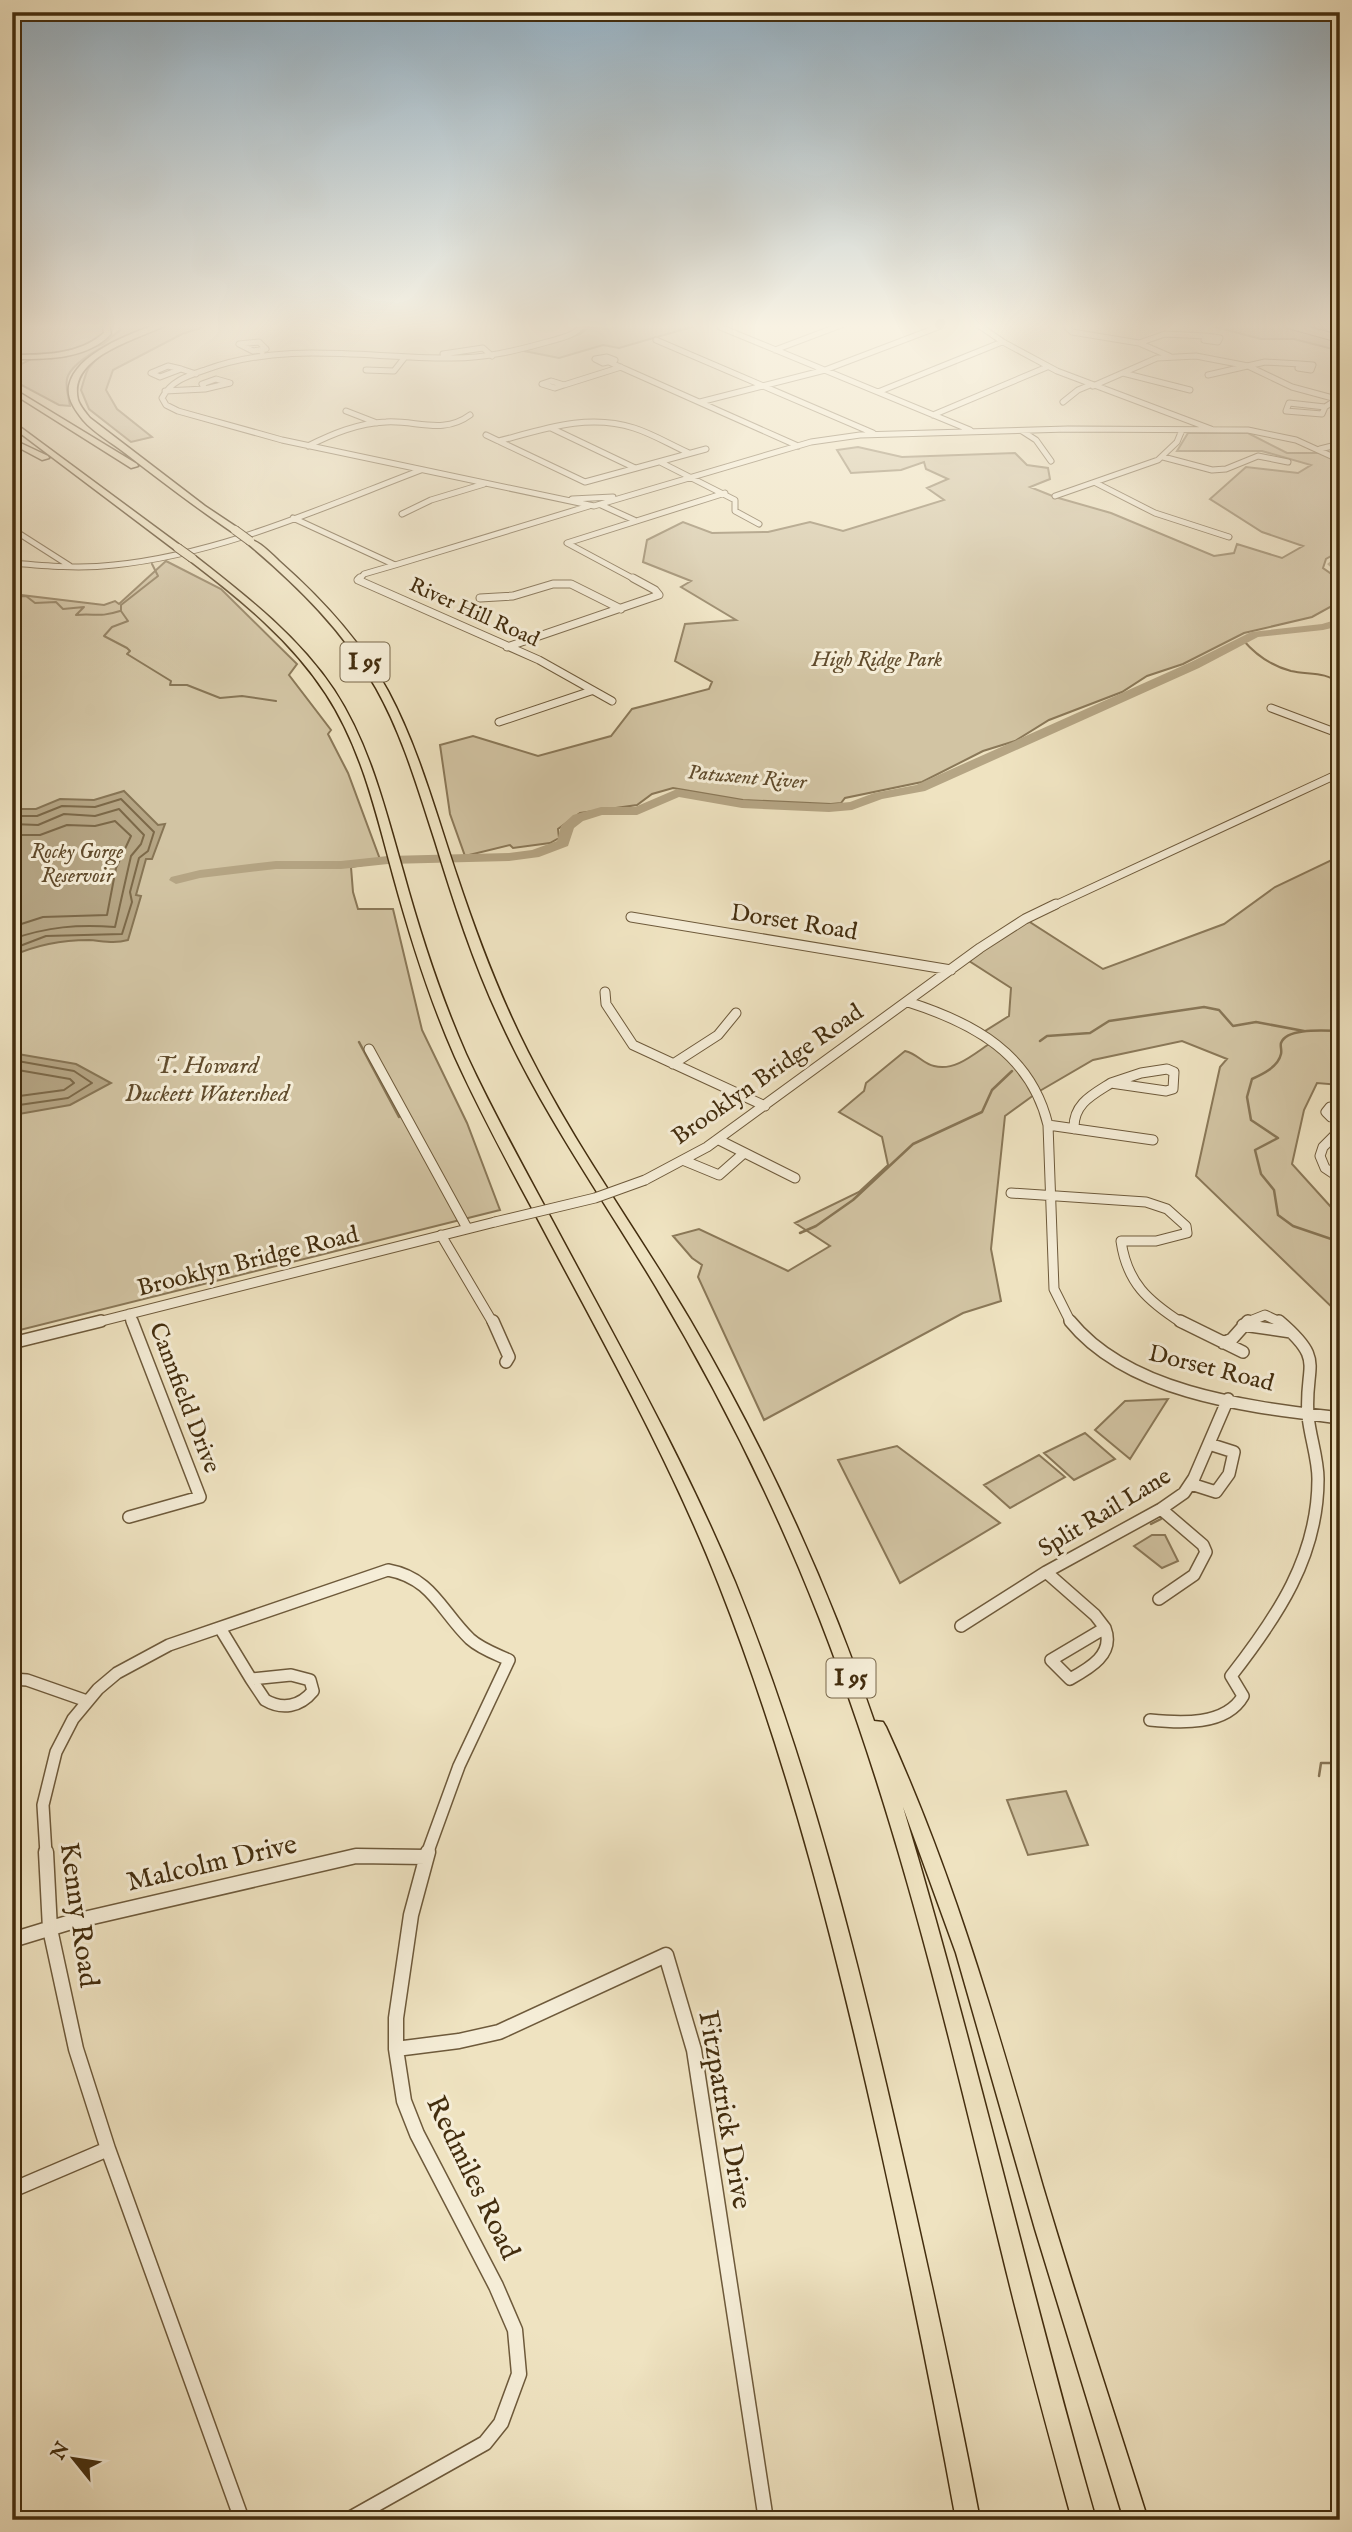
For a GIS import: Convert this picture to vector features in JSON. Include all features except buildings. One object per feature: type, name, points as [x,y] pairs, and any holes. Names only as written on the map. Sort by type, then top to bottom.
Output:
[{"type":"highway","points":[[16,442],[129,511]]},
{"type":"highway","name":"I 95","points":[[36,442],[192,558],[273,624],[315,670],[356,738],[439,1006],[473,1083],[666,1447],[726,1583],[754,1656],[806,1810],[836,1915],[860,2009],[950,2423],[975,2520]]},
{"type":"highway","name":"I 95","points":[[96,442],[250,541],[305,588],[359,652],[379,683],[403,732],[491,986],[533,1073],[699,1347],[775,1494],[842,1655],[871,1733],[922,1898],[1052,2412],[1084,2520]]},
{"type":"highway","points":[[116,442],[202,508]]},
{"type":"highway","points":[[842,1655],[912,1805],[945,1897],[980,2001],[1049,2240],[1101,2407],[1139,2520]]},
{"type":"highway","points":[[950,2423],[968,2520]]},
{"type":"street","points":[[293,442],[586,505]]},
{"type":"street","points":[[307,446],[319,442]]},
{"type":"street","points":[[501,442],[580,481],[599,479],[706,449]]},
{"type":"street","points":[[581,442],[635,468]]},
{"type":"street","points":[[663,442],[689,453]]},
{"type":"street","points":[[789,442],[798,446]]},
{"type":"street","points":[[293,518],[395,565],[586,505],[603,504],[816,442]]},
{"type":"street","points":[[1038,442],[1051,461]]},
{"type":"street","points":[[1055,496],[1163,457],[1177,442]]},
{"type":"street","points":[[1299,442],[1340,460]]},
{"type":"street","points":[[1320,449],[1340,444]]},
{"type":"street","points":[[1163,457],[1212,470],[1226,469],[1258,456],[1288,462]]},
{"type":"street","points":[[659,462],[725,493],[736,500],[735,511],[759,524]]},
{"type":"street","points":[[12,563],[70,567],[116,565],[174,555],[293,518],[421,470]]},
{"type":"street","points":[[1096,483],[1155,513],[1229,537]]},
{"type":"street","points":[[402,514],[431,500],[485,484]]},
{"type":"street","points":[[507,647],[653,599],[659,593],[567,543],[725,493]]},
{"type":"street","points":[[562,499],[624,496]]},
{"type":"street","points":[[586,505],[582,500],[590,498]]},
{"type":"street","points":[[599,498],[603,504],[634,520]]},
{"type":"street","points":[[12,528],[70,567]]},
{"type":"street","name":"River Hill Road","points":[[395,565],[364,574],[358,580],[546,664],[612,701]]},
{"type":"street","points":[[480,598],[513,596],[553,584],[571,584],[621,609]]},
{"type":"street","points":[[499,722],[592,691]]},
{"type":"street","points":[[1271,708],[1340,734]]},
{"type":"street","name":"Brooklyn Bridge Road","points":[[12,1343],[595,1198],[645,1180],[685,1161],[719,1140],[1010,928],[1048,907],[1340,773]]},
{"type":"street","name":"Dorset Road","points":[[631,917],[951,970]]},
{"type":"street","points":[[606,992],[606,1004],[628,1040],[640,1050],[765,1106]]},
{"type":"street","name":"Dorset Road","points":[[908,1002],[953,1018],[993,1041],[1038,1092],[1048,1125],[1054,1289],[1062,1310],[1083,1338],[1105,1356],[1136,1373],[1179,1388],[1340,1418]]},
{"type":"street","points":[[673,1064],[719,1033],[732,1022],[736,1013]]},
{"type":"street","points":[[369,1049],[467,1228]]},
{"type":"street","points":[[1074,1129],[1073,1118],[1078,1105],[1111,1083],[1141,1073],[1167,1069],[1174,1072],[1173,1089],[1166,1091],[1111,1083]]},
{"type":"street","points":[[1340,1107],[1330,1107],[1326,1112],[1331,1117],[1340,1119]]},
{"type":"street","points":[[1048,1125],[1153,1140]]},
{"type":"street","points":[[1340,1130],[1323,1147],[1320,1156],[1325,1168],[1340,1178]]},
{"type":"street","points":[[719,1140],[795,1178]]},
{"type":"street","points":[[685,1161],[719,1175],[744,1153]]},
{"type":"street","points":[[1011,1193],[1146,1202],[1161,1206],[1180,1219],[1186,1226],[1187,1233],[1156,1241],[1121,1241],[1122,1255],[1133,1279],[1160,1307],[1191,1328],[1243,1352]]},
{"type":"street","points":[[441,1235],[495,1327],[509,1357],[506,1362]]},
{"type":"street","name":"Cannfield Drive","points":[[129,1314],[200,1497],[129,1517]]},
{"type":"street","points":[[1150,1720],[1182,1721],[1213,1717],[1231,1710],[1241,1702],[1243,1696],[1231,1679],[1232,1673],[1278,1614],[1303,1564],[1313,1534],[1317,1468],[1308,1414],[1310,1356],[1306,1346],[1280,1321],[1265,1315],[1254,1317],[1243,1325],[1232,1339],[1223,1343]]},
{"type":"street","name":"Split Rail Lane","points":[[961,1626],[1046,1572],[1179,1497],[1191,1484],[1228,1399]]},
{"type":"street","points":[[1191,1484],[1216,1492],[1222,1486],[1235,1459],[1234,1452],[1209,1444]]},
{"type":"street","points":[[1159,1599],[1185,1585],[1205,1558],[1203,1545],[1161,1509]]},
{"type":"street","name":"Kenny Road","points":[[242,2520],[108,2149],[76,2049],[50,1929],[43,1805],[56,1752],[87,1701],[108,1679],[128,1666],[169,1645],[388,1570],[396,1570],[433,1590],[472,1642],[509,1660]]},
{"type":"street","points":[[1046,1572],[1095,1615],[1105,1628],[1108,1646],[1102,1657],[1092,1667],[1070,1679],[1051,1660],[1105,1628]]},
{"type":"street","points":[[220,1628],[251,1679],[262,1697],[281,1705],[301,1703],[313,1691],[310,1680],[303,1676],[251,1679]]},
{"type":"street","name":"Redmiles Road","points":[[348,2520],[485,2443],[501,2423],[519,2374],[515,2330],[496,2286],[417,2134],[404,2101],[396,2049],[397,2018],[411,1915],[426,1857],[459,1766],[509,1660]]},
{"type":"street","points":[[12,1679],[27,1680],[87,1701]]},
{"type":"street","name":"Malcolm Drive","points":[[12,1940],[356,1856],[385,1854],[426,1857]]},
{"type":"street","name":"Fitzpatrick Drive","points":[[396,2049],[459,2041],[499,2032],[666,1955],[696,2063],[766,2520]]},
{"type":"street","points":[[12,2190],[108,2149]]},
{"type":"green space","name":"High Ridge Park","points":[[1182,442],[1266,442],[1287,453],[1325,453],[1320,449],[1340,444],[1340,551],[1326,559],[1323,568],[1340,580],[1340,595],[1332,606],[1312,617],[1244,633],[1183,664],[1147,676],[1122,692],[1049,720],[1015,741],[983,751],[922,782],[845,798],[841,803],[831,804],[743,800],[673,788],[652,794],[637,805],[580,813],[558,829],[559,838],[550,843],[513,848],[510,845],[465,856],[450,814],[440,745],[473,736],[538,756],[611,736],[632,709],[709,689],[712,682],[675,661],[685,624],[736,620],[681,587],[691,581],[643,562],[647,540],[683,522],[712,533],[768,532],[810,522],[843,531],[944,500],[927,488],[948,479],[926,469],[924,462],[901,470],[851,473],[837,450],[858,447],[902,457],[1015,453],[1027,465],[1048,468],[1050,479],[1030,487],[1111,513],[1214,556],[1234,553],[1237,544],[1282,558],[1303,546],[1262,532],[1210,499],[1246,467],[1298,473],[1311,465],[1262,451],[1177,451]]},
{"type":"green space","name":"T. Howard Duckett Watershed","points":[[166,561],[221,589],[297,664],[289,675],[331,730],[328,734],[348,773],[381,862],[351,867],[353,892],[358,909],[393,909],[422,1030],[467,1123],[500,1210],[12,1332],[12,594],[104,605],[115,601],[119,604]]},
{"type":"green space","points":[[1340,856],[1340,1085],[1317,1083],[1304,1110],[1292,1164],[1340,1217],[1340,1315],[1196,1176],[1220,1067],[1227,1059],[1182,1041],[1093,1060],[1038,1092],[1005,1116],[991,1249],[1001,1301],[963,1313],[764,1420],[698,1277],[702,1265],[692,1258],[673,1236],[699,1229],[788,1271],[830,1246],[795,1223],[859,1192],[888,1165],[882,1137],[839,1112],[864,1091],[866,1083],[905,1051],[930,1065],[942,1067],[957,1064],[992,1042],[982,1033],[1009,1016],[1011,988],[966,959],[1025,919],[1103,969],[1224,924],[1275,887]]},
{"type":"green space","points":[[1168,1399],[1130,1459],[1095,1430],[1125,1401]]},
{"type":"green space","points":[[1085,1433],[1115,1459],[1074,1480],[1044,1453]]},
{"type":"green space","points":[[897,1446],[1000,1523],[900,1583],[838,1460]]},
{"type":"green space","points":[[1039,1455],[1065,1477],[1010,1508],[984,1485]]},
{"type":"green space","points":[[1152,1535],[1165,1535],[1178,1561],[1162,1568],[1134,1546]]},
{"type":"green space","points":[[1066,1791],[1088,1845],[1028,1855],[1007,1800]]},
{"type":"water","name":"Rocky Gorge Reservoir","points":[[124,791],[158,825],[165,824],[152,859],[146,859],[136,895],[141,896],[128,940],[59,942],[12,956],[12,809],[36,809],[60,799],[94,800]]},
{"type":"water","points":[[12,1053],[76,1064],[111,1083],[70,1105],[12,1113]]},
{"type":"waterway","name":"Patuxent River","points":[[1340,557],[1332,564],[1340,573]]},
{"type":"waterway","points":[[152,564],[158,576],[121,605],[121,611],[128,621],[112,627],[104,636],[127,648],[130,651],[127,654],[171,681],[170,685],[187,685],[220,698],[242,696],[276,701]]},
{"type":"waterway","points":[[12,597],[26,596],[35,603],[56,602],[63,609],[84,607],[76,615],[102,615],[120,611]]},
{"type":"waterway","name":"Patuxent River","points":[[176,880],[200,874],[276,865],[341,865],[388,860],[534,854],[563,843],[568,826],[578,818],[601,811],[637,811],[677,793],[742,804],[829,808],[852,806],[879,796],[920,788],[1195,665],[1255,634],[1323,627],[1337,623],[1340,617]]},
{"type":"waterway","points":[[1243,640],[1258,655],[1277,666],[1291,671],[1323,675],[1340,684]]},
{"type":"waterway","points":[[1040,1041],[1047,1036],[1090,1033],[1109,1021],[1204,1007],[1219,1010],[1233,1026],[1256,1022],[1304,1031]]},
{"type":"waterway","points":[[1340,1031],[1299,1032],[1285,1038],[1281,1043],[1281,1054],[1277,1063],[1252,1079],[1247,1097],[1251,1120],[1278,1138],[1255,1150],[1261,1174],[1274,1190],[1278,1215],[1293,1226],[1340,1242]]},
{"type":"waterway","points":[[359,1042],[399,1117]]},
{"type":"waterway","points":[[800,1233],[816,1226],[853,1200],[913,1144],[982,1112],[992,1090],[1012,1071]]},
{"type":"waterway","points":[[1151,1524],[1161,1519]]},
{"type":"waterway","points":[[1319,1776],[1321,1763],[1340,1763]]}]
